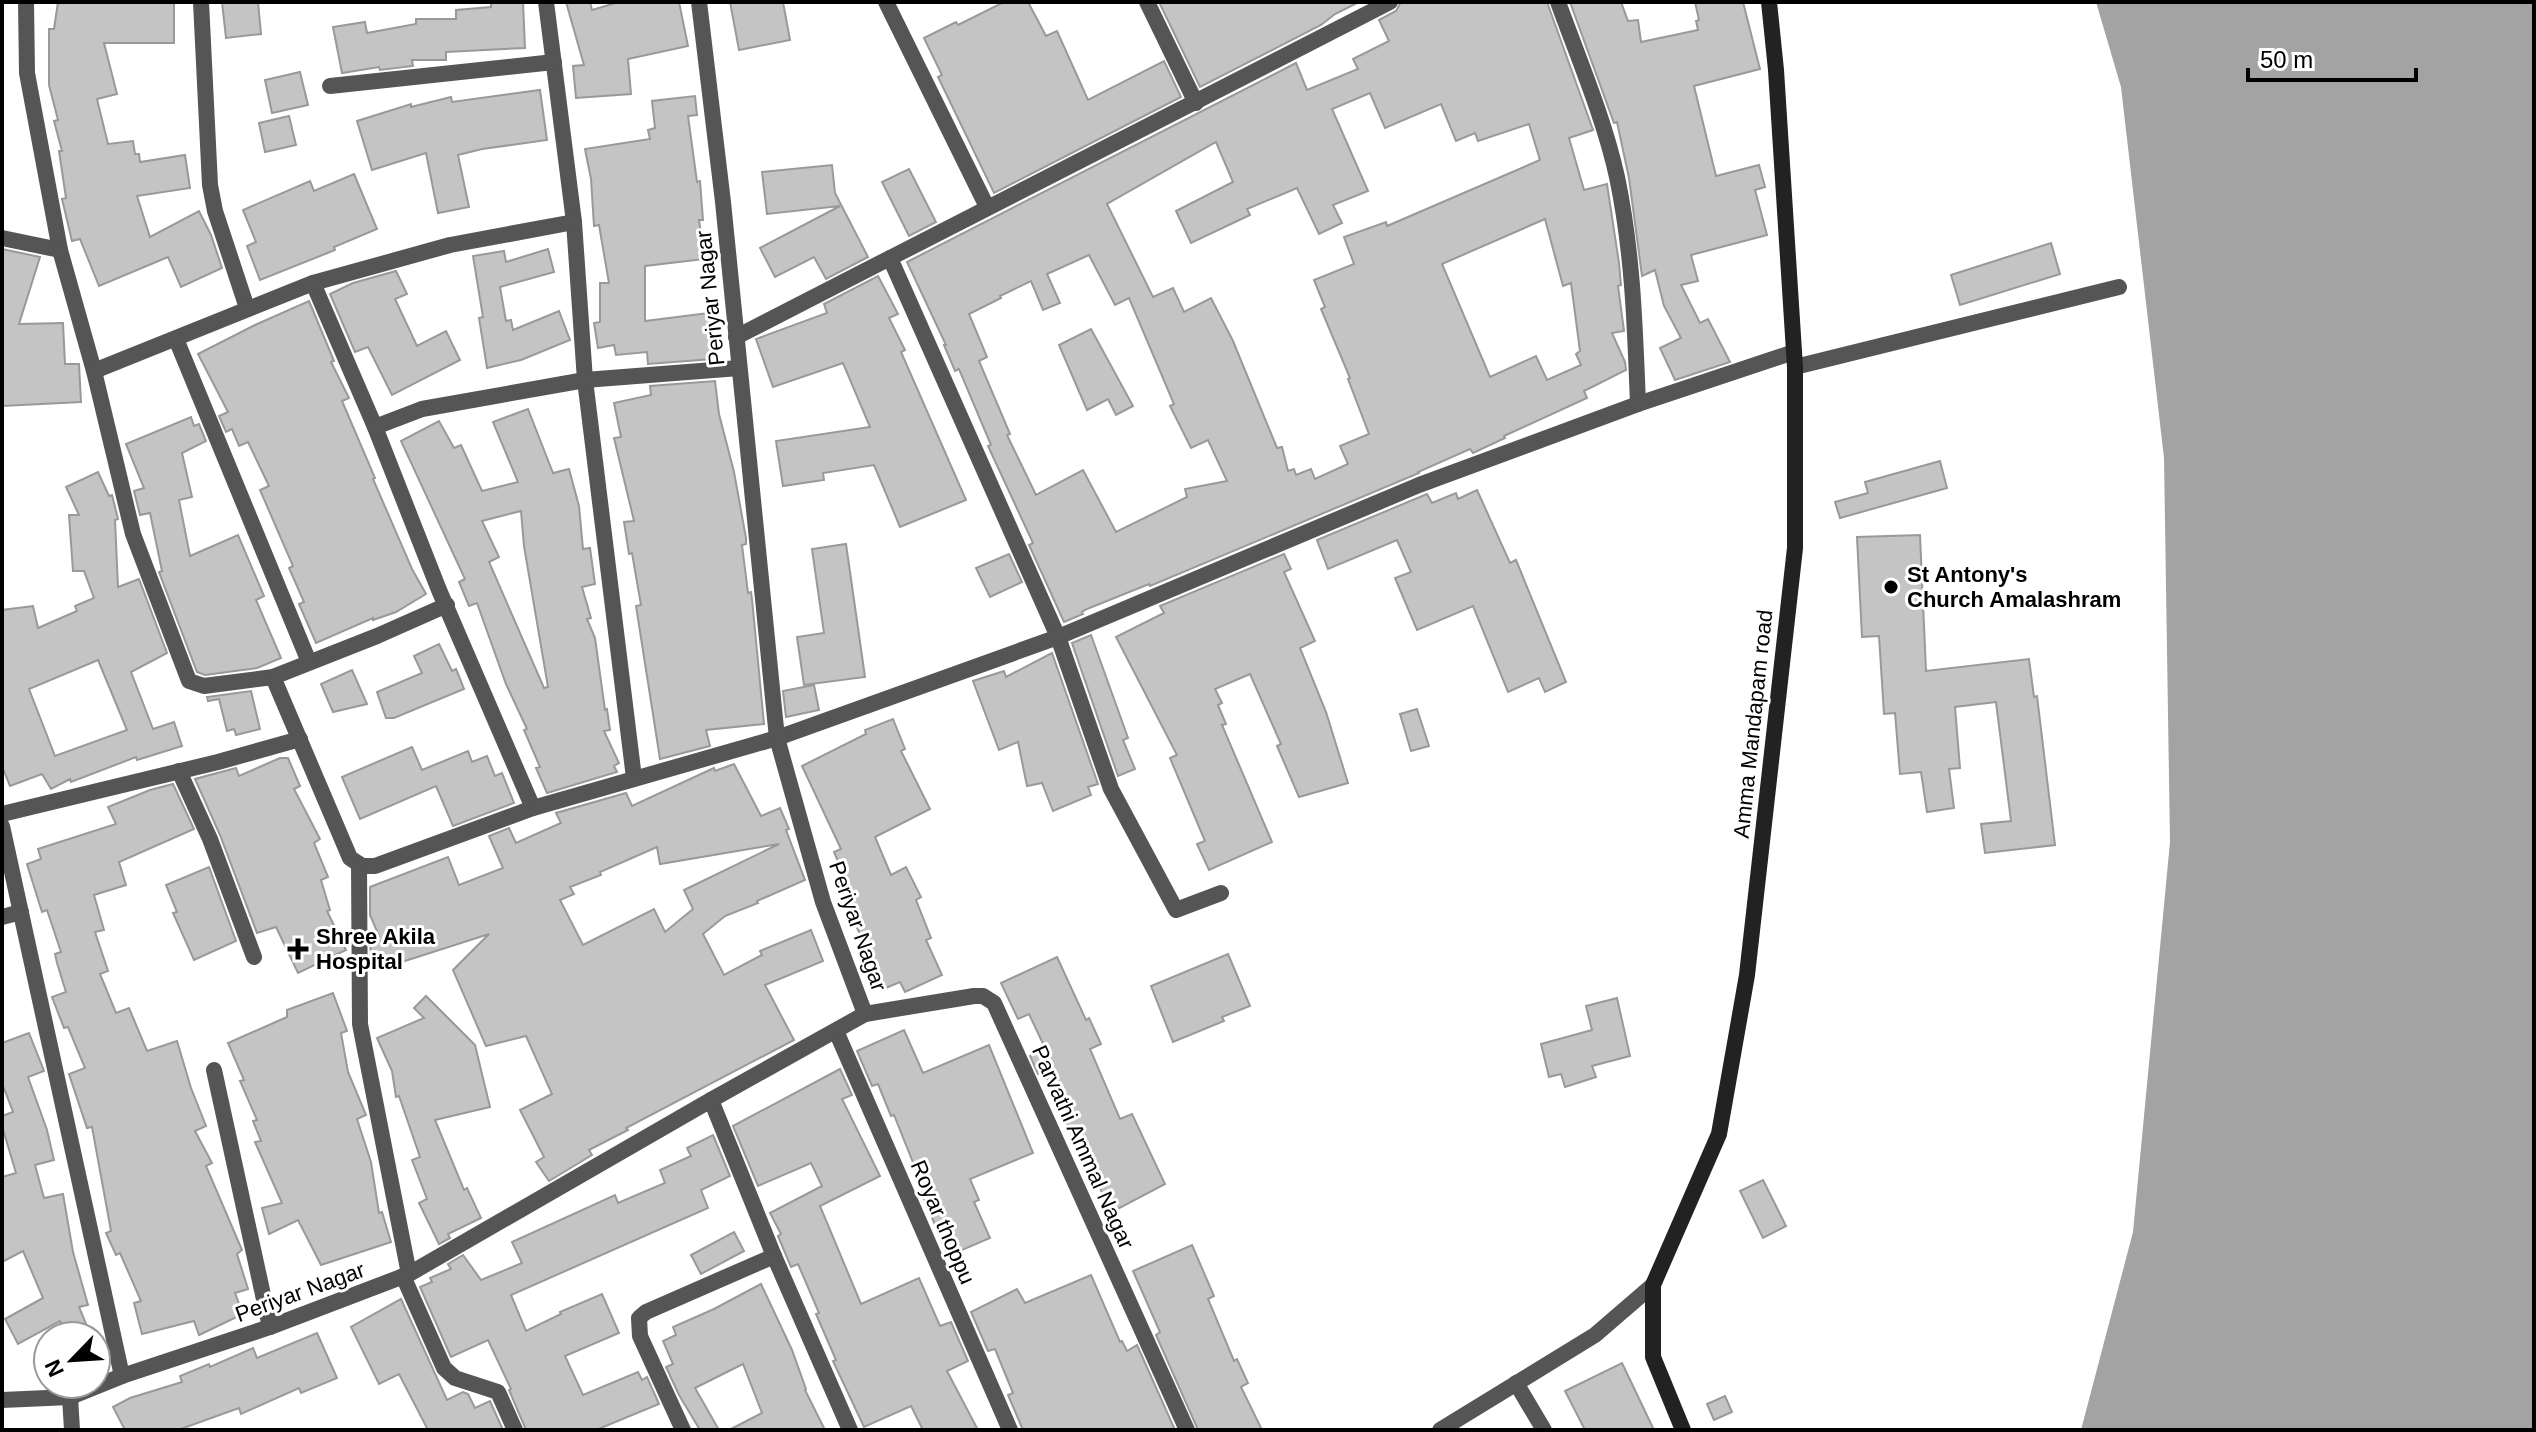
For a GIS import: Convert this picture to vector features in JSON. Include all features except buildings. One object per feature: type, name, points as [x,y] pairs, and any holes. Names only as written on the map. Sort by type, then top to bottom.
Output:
[{"type":"main road","name":"Amma Mandapam road","points":[[1683,1430],[1653,1357],[1653,1285],[1719,1134],[1747,975],[1795,548],[1795,360],[1769,2]]},
{"type":"street","points":[[26,2],[27,73],[60,250],[94,371],[133,534],[189,681],[204,686],[273,677],[447,605]]},
{"type":"street","points":[[201,2],[210,185],[215,211],[247,308]]},
{"type":"street","points":[[546,2],[574,222],[585,380],[634,778]]},
{"type":"street","name":"Periyar Nagar","points":[[112,1380],[270,1327],[406,1275],[865,1014],[823,902],[777,738],[699,2]]},
{"type":"street","points":[[886,2],[987,207]]},
{"type":"street","points":[[1147,2],[1196,103]]},
{"type":"street","points":[[736,337],[1390,2]]},
{"type":"street","points":[[1558,2],[1617,177],[1632,272],[1638,404]]},
{"type":"street","points":[[330,86],[554,62]]},
{"type":"street","points":[[94,371],[313,283],[450,245],[574,222]]},
{"type":"street","points":[[2,238],[60,250]]},
{"type":"street","points":[[890,258],[1058,637],[1111,789],[1176,910],[1221,893]]},
{"type":"street","points":[[313,283],[533,808]]},
{"type":"street","points":[[273,677],[350,858],[359,864],[375,866],[533,808],[777,738],[1058,637],[1419,485],[1638,404],[1795,360],[2119,287]]},
{"type":"street","points":[[176,339],[309,662]]},
{"type":"street","points":[[375,427],[422,409],[585,380],[739,368]]},
{"type":"street","points":[[2,814],[300,739]]},
{"type":"street","points":[[179,771],[210,839],[254,957]]},
{"type":"street","points":[[2,826],[122,1376]]},
{"type":"street","points":[[359,864],[360,1024],[406,1275],[444,1368],[455,1378],[498,1392],[515,1430]]},
{"type":"street","points":[[2,917],[21,912]]},
{"type":"street","name":"Parvathi Ammal Nagar","points":[[865,1014],[974,996],[983,996],[994,1003],[1187,1430]]},
{"type":"street","name":"Royar thoppu","points":[[836,1031],[1010,1430]]},
{"type":"street","points":[[214,1070],[270,1327]]},
{"type":"street","points":[[711,1100],[774,1256],[850,1430]]},
{"type":"street","points":[[683,1430],[640,1336],[639,1318],[644,1313],[774,1256]]},
{"type":"street","points":[[1440,1430],[1595,1335],[1653,1285]]},
{"type":"street","points":[[1516,1383],[1544,1430]]},
{"type":"street","name":"Periyar Nagar","points":[[2,1400],[32,1399]]},
{"type":"street","points":[[70,1400],[72,1430]]},
{"type":"shaded area","points":[[2096,2],[2534,2],[2534,1430],[2081,1430],[2133,1232],[2170,842],[2164,458],[2121,87]]},
{"type":"place","name":"St Antony's Church Amalashram","points":[[1891,587]]},
{"type":"place","name":"Shree Akila Hospital","points":[[298,949]]}]
